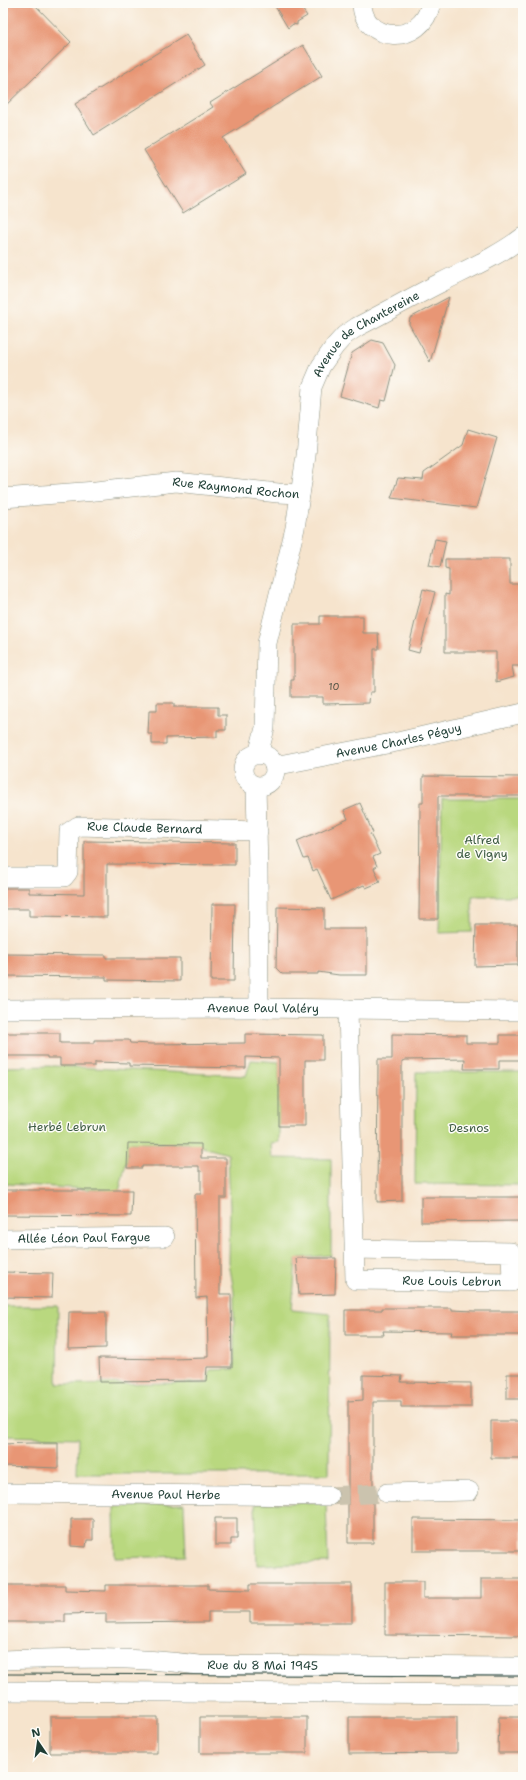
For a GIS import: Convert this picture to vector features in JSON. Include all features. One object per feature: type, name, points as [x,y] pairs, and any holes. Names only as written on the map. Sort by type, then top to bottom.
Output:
[{"type":"street","points":[[362,3],[366,17],[372,26],[382,32],[392,35],[404,34],[414,30],[425,19],[435,3]]},
{"type":"street","name":"Avenue de Chantereine","points":[[300,494],[312,387],[321,366],[335,346],[345,335],[357,327],[440,283],[486,261],[510,247],[523,237]]},
{"type":"street","name":"Rue Raymond Rochon","points":[[3,498],[96,491],[176,482],[300,494],[295,528],[267,644],[265,728],[258,755]]},
{"type":"street","name":"Avenue Charles Péguy","points":[[274,766],[402,741],[523,712]]},
{"type":"street","points":[[258,755],[268,758],[274,766],[274,772],[270,781],[261,786],[256,786],[247,781],[244,777],[243,767],[249,758],[258,755]]},
{"type":"street","points":[[256,786],[258,831],[259,1008]]},
{"type":"street","name":"Rue Claude Bernard","points":[[3,878],[64,877],[68,872],[69,832],[78,826],[258,831]]},
{"type":"street","name":"Avenue Paul Valéry","points":[[3,1009],[259,1008],[523,1011]]},
{"type":"street","name":"Rue Louis Lebrun","points":[[348,1009],[354,1249],[355,1280],[512,1282],[511,1252],[354,1249]]},
{"type":"street","name":"Allée Léon Paul Fargue","points":[[3,1239],[165,1237]]},
{"type":"street","points":[[387,1493],[470,1491]]},
{"type":"street","name":"Avenue Paul Herbe","points":[[3,1492],[329,1496]]},
{"type":"street","name":"Rue du 8 Mai 1945","points":[[3,1660],[45,1658],[163,1660],[206,1665],[523,1666]]},
{"type":"street","points":[[3,1691],[523,1694]]},
{"type":"green space","name":"Alfred de Vigny","points":[[442,799],[523,799],[523,896],[472,896],[472,932],[439,933]]},
{"type":"green space","name":"Herbé Lebrun","points":[[251,1060],[279,1062],[279,1142],[271,1143],[272,1158],[331,1159],[331,1255],[299,1258],[296,1260],[292,1310],[330,1314],[329,1474],[77,1474],[78,1438],[3,1436],[3,1306],[58,1306],[57,1384],[208,1383],[210,1370],[234,1369],[234,1292],[229,1262],[230,1208],[228,1154],[188,1143],[128,1143],[127,1160],[119,1191],[8,1184],[3,1187],[3,1067],[54,1066],[246,1076]]},
{"type":"green space","name":"Desnos","points":[[416,1072],[523,1072],[523,1185],[415,1184]]},
{"type":"green space","points":[[326,1502],[328,1563],[257,1565],[255,1504]]},
{"type":"green space","points":[[184,1504],[186,1556],[115,1558],[114,1507]]},
{"type":"building","points":[[3,3],[33,3],[71,42],[3,108]]},
{"type":"building","points":[[273,3],[298,3],[307,16],[297,22],[297,25],[293,24],[288,28]]},
{"type":"building","points":[[186,35],[205,65],[94,135],[75,104]]},
{"type":"building","points":[[303,45],[322,76],[223,138],[246,174],[183,213],[144,150],[213,107],[210,103]]},
{"type":"building","points":[[449,297],[430,362],[409,324],[410,318]]},
{"type":"building","points":[[372,340],[383,343],[395,365],[386,401],[381,400],[379,408],[340,396],[352,353]]},
{"type":"building","points":[[468,429],[497,438],[476,508],[391,498],[398,478],[423,480],[424,473],[463,445]]},
{"type":"building","points":[[435,539],[446,541],[440,567],[429,565]]},
{"type":"building","points":[[445,559],[510,559],[510,584],[523,584],[523,666],[512,666],[514,677],[496,682],[496,652],[445,652],[445,594],[449,595],[449,569],[445,568]]},
{"type":"building","points":[[423,589],[435,592],[419,653],[408,650]]},
{"type":"building","points":[[320,616],[363,616],[363,633],[378,633],[379,649],[374,649],[374,692],[370,692],[369,703],[323,704],[323,697],[291,697],[291,680],[294,680],[294,624],[320,624]]},
{"type":"building","points":[[157,703],[174,703],[174,707],[218,707],[218,715],[226,715],[226,730],[217,730],[217,737],[166,738],[166,744],[152,744],[152,734],[148,734],[149,711],[157,711]]},
{"type":"building","points":[[423,776],[523,777],[523,796],[438,796],[438,919],[419,919],[420,803],[423,803]]},
{"type":"building","points":[[360,803],[373,833],[370,834],[380,854],[373,857],[377,866],[374,868],[380,882],[366,888],[364,885],[331,900],[317,869],[313,871],[308,858],[304,859],[297,841],[348,819],[344,810]]},
{"type":"building","points":[[84,841],[235,843],[235,865],[107,864],[107,917],[29,916],[29,909],[3,909],[3,888],[29,888],[29,893],[84,894]]},
{"type":"building","points":[[212,904],[235,904],[234,981],[211,981]]},
{"type":"building","points":[[277,907],[324,908],[324,929],[367,929],[367,975],[339,975],[318,972],[318,974],[282,974],[276,968]]},
{"type":"building","points":[[476,925],[518,925],[518,965],[475,966]]},
{"type":"building","points":[[3,954],[106,955],[106,958],[180,958],[180,981],[106,980],[106,977],[3,976]]},
{"type":"building","points":[[3,1033],[60,1033],[60,1043],[94,1043],[94,1040],[129,1040],[130,1043],[151,1044],[245,1043],[245,1034],[323,1035],[323,1060],[305,1060],[305,1126],[279,1126],[279,1058],[246,1057],[246,1068],[129,1066],[129,1063],[95,1062],[95,1066],[60,1066],[60,1058],[47,1058],[47,1056],[3,1056]]},
{"type":"building","points":[[392,1034],[466,1035],[466,1043],[500,1043],[500,1035],[523,1035],[523,1060],[499,1060],[499,1069],[464,1069],[465,1059],[402,1061],[402,1201],[377,1202],[378,1059],[392,1059]]},
{"type":"building","points":[[128,1143],[201,1144],[201,1158],[226,1158],[226,1198],[220,1198],[220,1294],[231,1294],[232,1367],[207,1367],[206,1381],[100,1382],[99,1358],[172,1359],[206,1358],[206,1356],[208,1356],[207,1297],[196,1298],[195,1194],[201,1194],[201,1171],[199,1171],[199,1166],[142,1166],[142,1168],[127,1168]]},
{"type":"building","points":[[3,1190],[132,1190],[131,1216],[3,1215]]},
{"type":"building","points":[[421,1197],[523,1197],[523,1221],[421,1222]]},
{"type":"building","points":[[296,1258],[336,1258],[335,1294],[299,1295]]},
{"type":"building","points":[[3,1272],[53,1273],[52,1298],[3,1297]]},
{"type":"building","points":[[382,1308],[452,1308],[452,1310],[474,1311],[523,1311],[523,1335],[451,1335],[452,1332],[383,1331],[384,1335],[345,1335],[345,1310],[382,1310]]},
{"type":"building","points":[[69,1312],[106,1312],[106,1348],[68,1349]]},
{"type":"building","points":[[507,1374],[523,1374],[523,1399],[507,1399]]},
{"type":"building","points":[[363,1375],[402,1376],[401,1382],[471,1383],[471,1407],[401,1407],[401,1401],[373,1402],[373,1543],[348,1543],[348,1401],[363,1400]]},
{"type":"building","points":[[491,1421],[523,1421],[523,1458],[491,1458]]},
{"type":"building","points":[[58,1443],[58,1468],[3,1466],[3,1444]]},
{"type":"building","points":[[215,1518],[237,1518],[237,1539],[231,1539],[231,1545],[215,1545]]},
{"type":"building","points":[[71,1519],[93,1519],[93,1540],[87,1540],[86,1547],[71,1546]]},
{"type":"building","points":[[413,1519],[523,1520],[523,1551],[413,1551]]},
{"type":"building","points":[[481,1579],[523,1579],[523,1636],[385,1635],[385,1582],[423,1582],[423,1598],[481,1598]]},
{"type":"building","points":[[250,1584],[352,1584],[352,1623],[250,1623],[250,1612],[208,1612],[208,1622],[106,1623],[106,1613],[65,1614],[65,1622],[3,1622],[3,1585],[65,1585],[65,1590],[106,1591],[106,1585],[208,1585],[208,1589],[250,1590]]},
{"type":"building","points":[[50,1717],[157,1717],[157,1753],[50,1753]]},
{"type":"building","points":[[200,1717],[307,1717],[307,1753],[200,1753]]},
{"type":"building","points":[[349,1717],[457,1717],[457,1753],[349,1754]]},
{"type":"building","points":[[499,1717],[523,1717],[523,1753],[498,1753]]},
{"type":"tunnel","points":[[329,1496],[387,1493]]},
{"type":"tram line","points":[[3,1674],[523,1676]]}]
